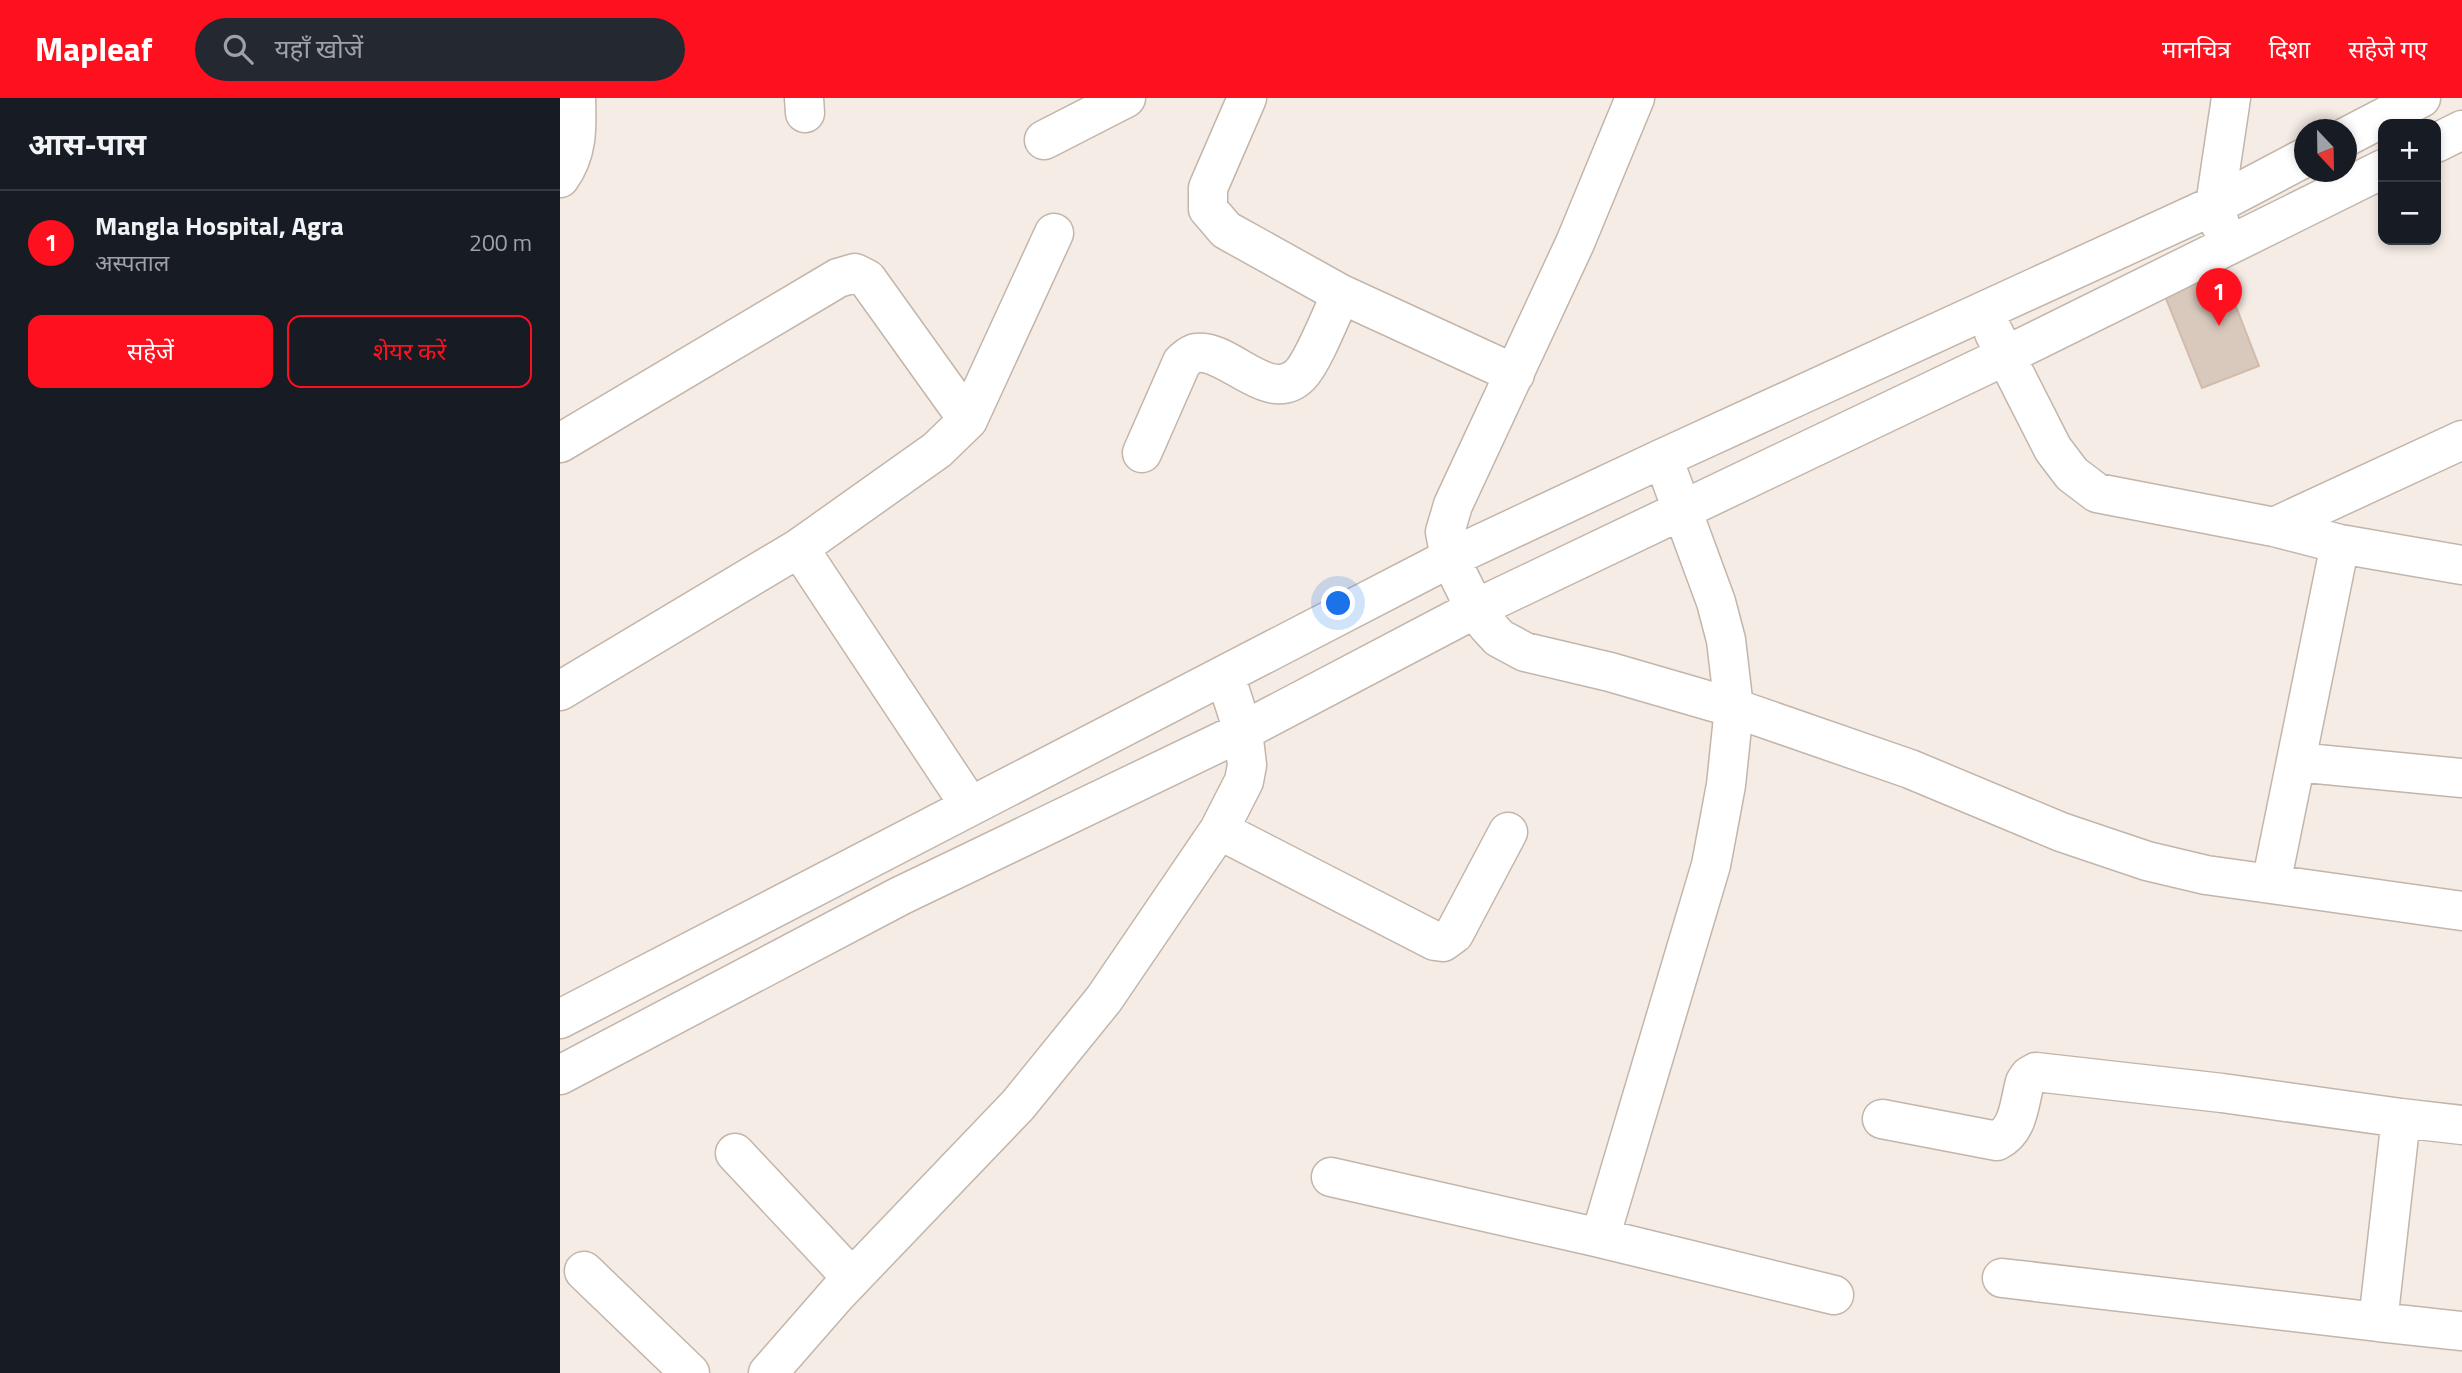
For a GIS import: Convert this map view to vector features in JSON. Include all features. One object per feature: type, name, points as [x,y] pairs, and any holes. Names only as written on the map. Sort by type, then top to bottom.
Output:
[{"type":"street","points":[[1044,139],[1126,98]]},
{"type":"street","points":[[1247,98],[1208,188],[1208,209],[1226,230],[1341,294],[1515,374]]},
{"type":"street","points":[[1635,98],[1575,243],[1453,505],[1445,532],[1450,558],[1475,609],[1499,638],[1525,652],[1610,672],[1734,708],[1910,769],[2061,832],[2147,862],[2206,875],[2462,911]]},
{"type":"street","points":[[2227,246],[2215,205],[2231,98]]},
{"type":"street","points":[[2357,132],[2421,98]]},
{"type":"street","points":[[560,178],[568,167],[571,121]]},
{"type":"street","points":[[2441,140],[2462,130]]},
{"type":"street","points":[[560,1019],[1450,558],[1662,457],[2215,205],[2294,164]]},
{"type":"street","points":[[560,1075],[900,896],[1243,731],[1475,609],[2006,356],[2378,171]]},
{"type":"street","points":[[560,691],[799,548],[937,450],[968,420],[1054,233]]},
{"type":"street","points":[[560,443],[838,278],[855,273],[867,279],[968,420]]},
{"type":"street","points":[[1142,453],[1182,362],[1193,354],[1205,353],[1271,384],[1287,384],[1300,375],[1309,361],[1341,294]]},
{"type":"street","points":[[1983,312],[2053,449],[2072,474],[2097,493],[2274,527],[2340,544],[2462,565]]},
{"type":"street","points":[[2274,527],[2462,440]]},
{"type":"street","points":[[1600,1238],[1711,865],[1727,785],[1734,708],[1726,640],[1719,615],[1662,457]]},
{"type":"street","points":[[2272,884],[2340,544]]},
{"type":"street","points":[[799,548],[970,806]]},
{"type":"street","points":[[768,1373],[852,1278],[1018,1105],[1104,999],[1219,830],[1244,781],[1247,752],[1225,674]]},
{"type":"street","points":[[2296,762],[2462,778]]},
{"type":"street","points":[[1219,830],[1435,941],[1443,942],[1454,934],[1508,832]]},
{"type":"street","points":[[1882,1119],[1997,1141],[2007,1136],[2013,1128],[2025,1082],[2036,1072],[2222,1093],[2462,1125]]},
{"type":"street","points":[[2378,1322],[2401,1118]]},
{"type":"street","points":[[735,1153],[852,1278]]},
{"type":"street","points":[[1331,1177],[1834,1295]]},
{"type":"street","points":[[584,1272],[690,1373]]},
{"type":"street","points":[[2002,1278],[2462,1331]]},
{"type":"building","points":[[2223,273],[2259,366],[2202,388],[2165,296]]},
{"type":"place","name":"Mangla Hospital, Agra","points":[[2219,326]]}]
